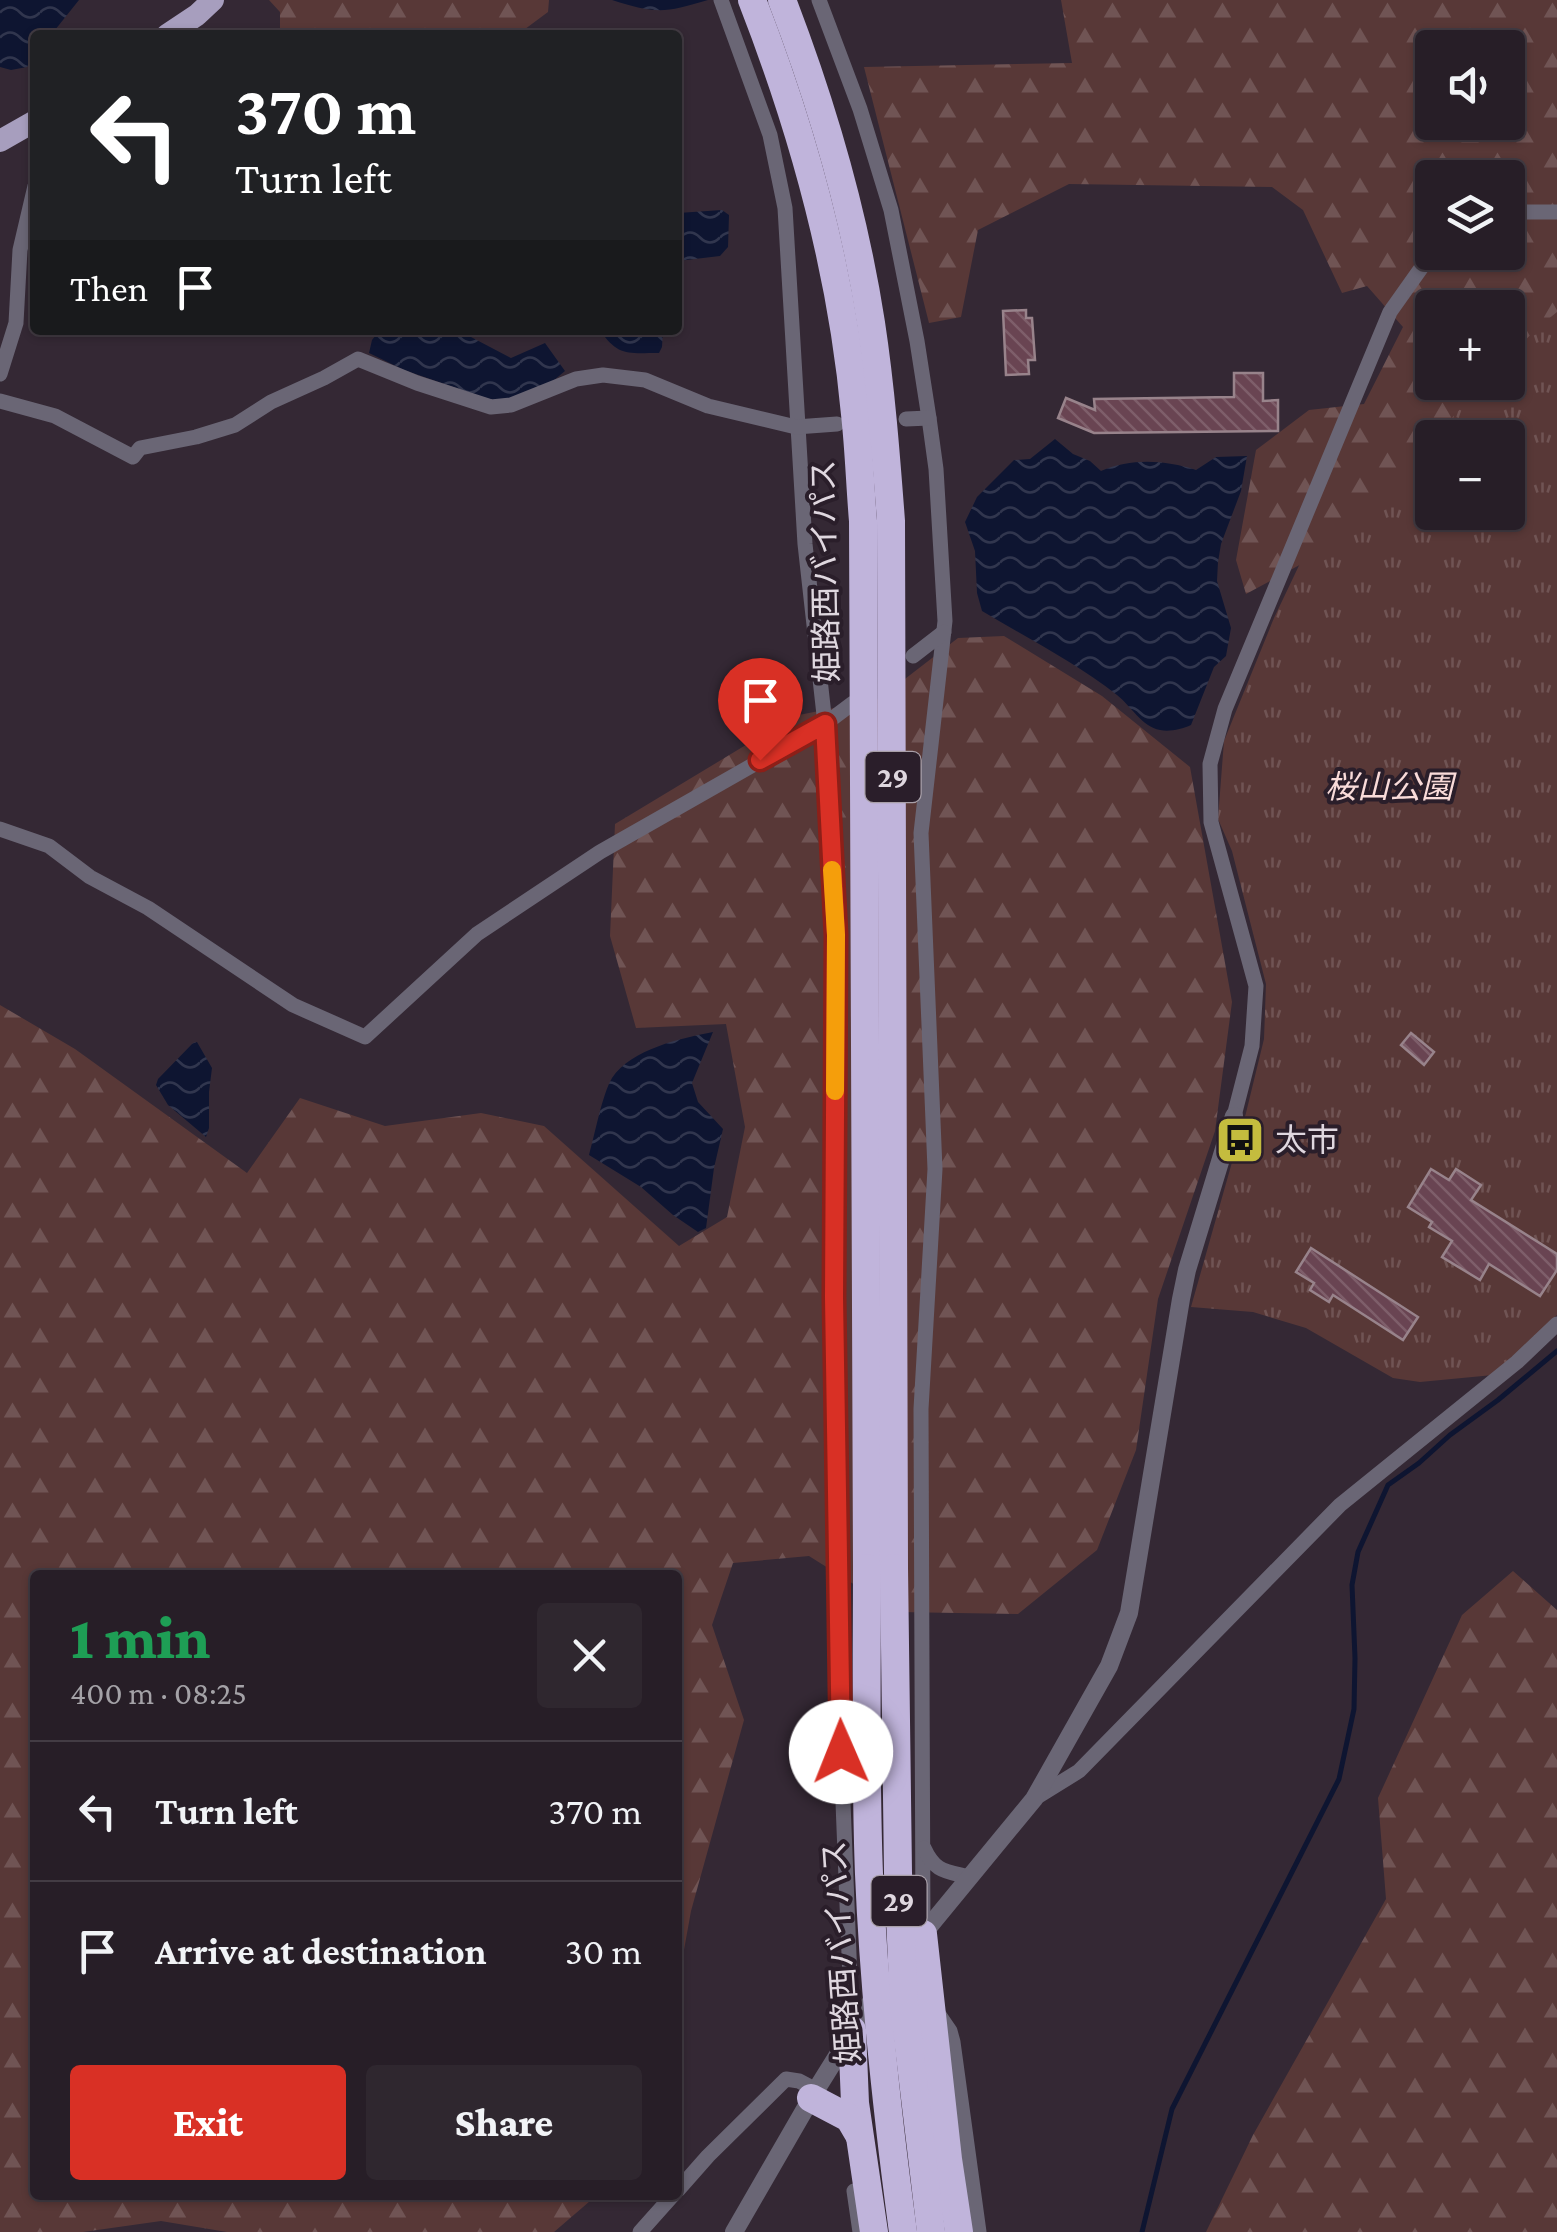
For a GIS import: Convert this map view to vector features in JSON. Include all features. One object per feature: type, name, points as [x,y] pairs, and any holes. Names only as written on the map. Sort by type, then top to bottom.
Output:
[{"type":"highway","name":"姫路西バイパス","points":[[752,0],[791,107],[821,216],[843,325],[855,412],[863,521],[880,1568],[904,2005],[931,2232]]},
{"type":"highway","name":"姫路西バイパス","points":[[782,0],[826,128],[848,208],[870,320],[891,521],[880,1568],[869,1874],[877,2005],[903,2232]]},
{"type":"highway","points":[[923,1934],[959,2232]]},
{"type":"highway","points":[[852,2030],[855,2103],[874,2232]]},
{"type":"highway","points":[[813,2094],[848,2118],[860,2135]]},
{"type":"main road","points":[[174,30],[213,0]]},
{"type":"main road","points":[[0,141],[30,124]]},
{"type":"street","points":[[721,0],[770,135],[785,208],[805,544],[825,724],[836,935],[836,1435],[841,1752],[852,2030]]},
{"type":"street","points":[[819,0],[860,108],[891,210],[917,341],[936,469],[944,632],[920,833],[936,1168],[921,1409],[923,1934]]},
{"type":"street","points":[[0,374],[16,323],[20,250],[30,207]]},
{"type":"street","points":[[1525,212],[1557,212]]},
{"type":"street","points":[[734,2232],[875,1995],[1034,1799],[1109,1666],[1129,1613],[1187,1270],[1252,1046],[1256,986],[1211,822],[1210,764],[1225,710],[1390,312],[1420,270]]},
{"type":"street","points":[[0,401],[55,416],[133,457],[140,448],[234,425],[358,359],[491,407],[511,406],[576,379],[603,375],[645,380],[708,406],[796,427],[837,424]]},
{"type":"street","points":[[906,419],[929,418]]},
{"type":"street","points":[[913,656],[944,632]]},
{"type":"street","points":[[0,829],[49,846],[90,877],[148,908],[294,1006],[366,1037],[477,934],[600,852],[825,724],[852,702]]},
{"type":"street","points":[[1034,1799],[1079,1771],[1340,1505],[1557,1324]]},
{"type":"street","points":[[923,1844],[936,1868],[970,1877]]},
{"type":"street","points":[[848,1949],[870,1962],[894,1968]]},
{"type":"street","points":[[875,1995],[916,1996],[932,2018],[943,2018],[954,2042],[980,2232]]},
{"type":"street","points":[[682,2184],[786,2079],[799,2082],[813,2094]]},
{"type":"street","points":[[860,2135],[849,2152],[860,2232]]},
{"type":"street","points":[[640,2232],[668,2200]]},
{"type":"green space","points":[[269,0],[549,0],[548,12],[524,30],[280,30],[280,12]]},
{"type":"green space","points":[[1061,0],[1557,0],[1557,324],[1525,357],[1525,290],[1415,290],[1415,400],[1478,400],[1454,420],[1415,420],[1415,459],[1355,535],[1246,594],[1236,560],[1256,450],[1309,410],[1364,404],[1403,327],[1367,286],[1342,293],[1303,210],[1272,187],[1069,184],[978,230],[961,317],[929,323],[864,67],[1072,63]]},
{"type":"green space","name":"桜山公園","points":[[1557,312],[1557,1315],[1493,1375],[1420,1382],[1393,1378],[1306,1328],[1253,1312],[1191,1307],[1264,1039],[1266,984],[1232,851],[1218,819],[1224,741],[1304,555],[1345,534],[1415,458],[1415,530],[1525,530],[1525,420],[1450,420],[1468,400],[1525,400],[1525,340]]},
{"type":"green space","points":[[1004,636],[1102,696],[1190,767],[1232,1002],[1215,1131],[1158,1299],[1136,1450],[1097,1550],[1018,1614],[898,1612],[809,1556],[733,1563],[712,1625],[744,1720],[691,1911],[682,1961],[682,1570],[30,1570],[30,2200],[591,2200],[554,2232],[227,2232],[161,2221],[83,2232],[0,2232],[0,1005],[75,1049],[247,1173],[300,1098],[385,1126],[481,1113],[544,1126],[679,1246],[727,1217],[745,1127],[726,1024],[636,1028],[610,936],[615,824],[794,716],[879,699],[958,638]]},
{"type":"green space","points":[[1513,1571],[1557,1610],[1557,2232],[1206,2232],[1253,2135],[1386,1899],[1378,1798],[1462,1615]]},
{"type":"water","points":[[0,0],[79,0],[55,30],[30,30],[27,67],[0,67]]},
{"type":"water","points":[[612,0],[708,0],[660,10]]},
{"type":"water","points":[[722,210],[729,215],[728,247],[720,256],[682,261],[682,213]]},
{"type":"water","points":[[376,335],[471,335],[511,358],[545,343],[565,371],[553,381],[510,400],[494,401],[404,370],[369,353]]},
{"type":"water","points":[[604,335],[663,335],[659,353],[625,352]]},
{"type":"water","points":[[1055,439],[1101,471],[1148,462],[1196,470],[1216,457],[1247,456],[1241,491],[1218,562],[1217,581],[1231,628],[1226,656],[1214,667],[1191,725],[1164,731],[1154,728],[1101,683],[982,611],[975,551],[965,522],[977,497],[1014,460],[1030,459]]},
{"type":"water","points":[[713,1032],[692,1083],[698,1102],[723,1129],[706,1228],[698,1232],[641,1187],[589,1155],[605,1094],[621,1068],[658,1046]]},
{"type":"water","points":[[197,1042],[212,1068],[206,1137],[168,1105],[156,1085]]},
{"type":"building","points":[[1026,310],[1026,318],[1032,318],[1035,360],[1028,360],[1029,374],[1006,375],[1003,311]]},
{"type":"building","points":[[1234,373],[1263,373],[1263,401],[1278,400],[1278,431],[1094,433],[1058,418],[1066,398],[1095,410],[1094,399],[1234,397]]},
{"type":"building","points":[[1411,1033],[1434,1052],[1424,1065],[1401,1045]]},
{"type":"building","points":[[1431,1169],[1449,1180],[1456,1169],[1481,1185],[1471,1200],[1557,1254],[1557,1270],[1540,1296],[1489,1264],[1480,1280],[1442,1257],[1452,1241],[1408,1207]]},
{"type":"building","points":[[1311,1248],[1418,1317],[1403,1340],[1333,1295],[1329,1302],[1310,1290],[1314,1283],[1296,1272]]},
{"type":"waterway","points":[[1142,2232],[1172,2109],[1339,1779],[1354,1709],[1352,1585],[1358,1552],[1388,1485],[1557,1351]]},
{"type":"slow traffic","points":[[832,870],[836,935],[835,1091]]},
{"type":"place","name":"太市","points":[[1240,1140]]},
{"type":"route","points":[[760,760],[825,724],[836,935],[834,1297],[841,1752]]}]
